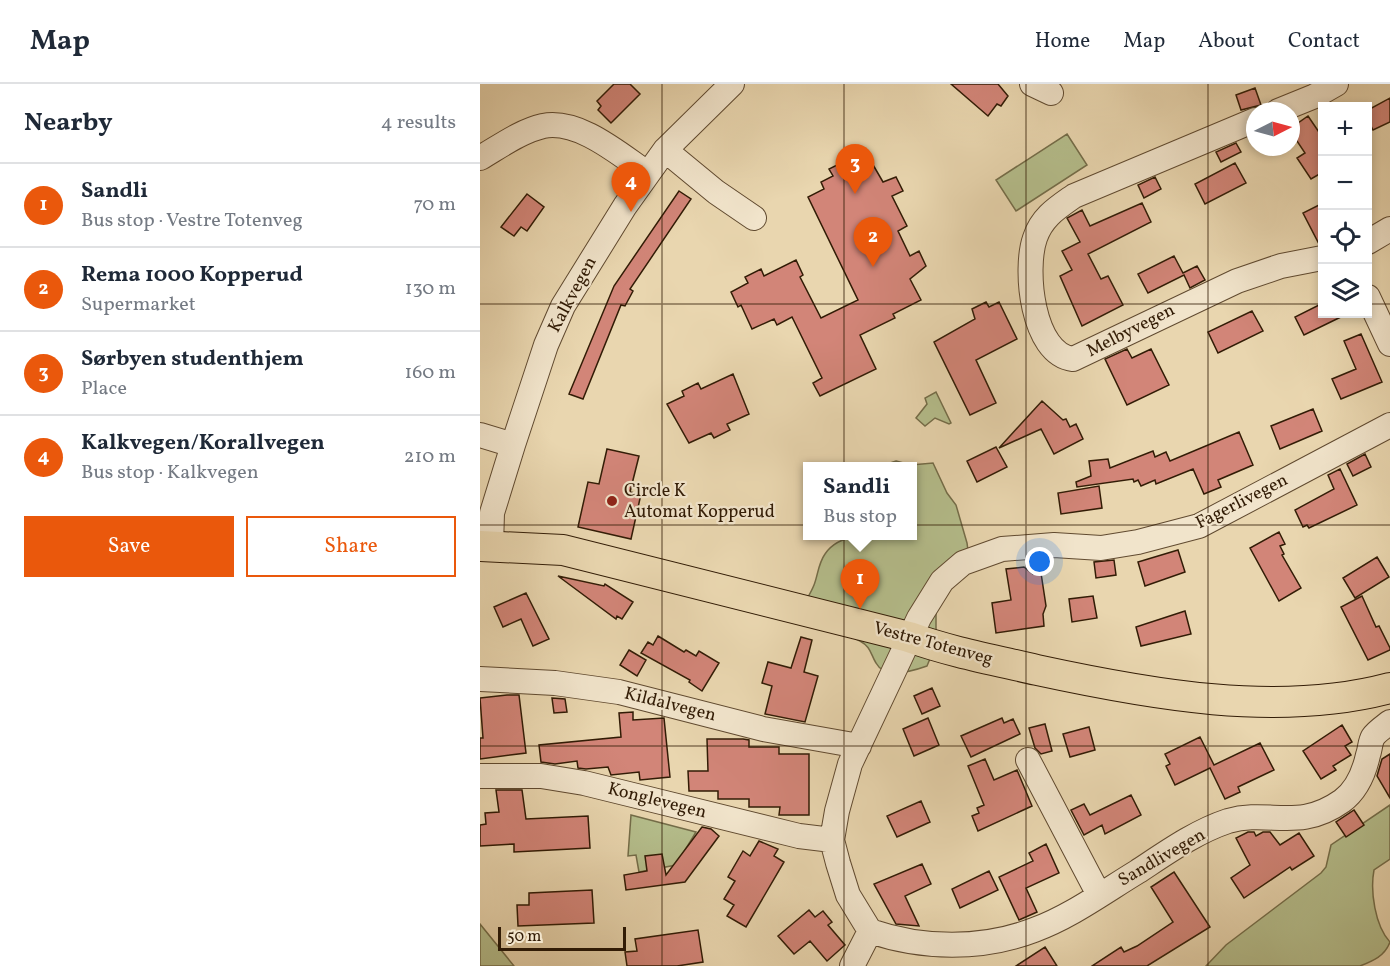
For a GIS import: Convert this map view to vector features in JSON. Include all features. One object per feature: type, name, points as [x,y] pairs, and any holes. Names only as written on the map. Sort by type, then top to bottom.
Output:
[{"type":"main road","name":"Vestre Totenveg","points":[[485,546],[562,550],[909,637],[949,651],[1097,683],[1217,700],[1295,701],[1390,688]]},
{"type":"street","name":"Kalkvegen","points":[[485,546],[492,513],[513,445],[546,345],[563,306],[647,173],[665,150],[732,84]]},
{"type":"street","points":[[1300,102],[1336,84]]},
{"type":"street","name":"Melbyvegen","points":[[1246,124],[1074,196],[1048,214],[1035,238],[1031,264],[1032,293],[1040,327],[1062,356],[1073,359],[1088,354],[1237,281],[1281,266],[1318,259]]},
{"type":"street","points":[[480,158],[541,126],[558,125],[585,134],[647,173]]},
{"type":"street","points":[[665,150],[716,192],[754,218]]},
{"type":"street","points":[[1372,240],[1390,229]]},
{"type":"street","points":[[1372,306],[1390,344]]},
{"type":"street","name":"Fagerlivegen","points":[[909,637],[926,603],[942,581],[963,563],[1002,549],[1054,545],[1101,548],[1138,543],[1199,526],[1390,424]]},
{"type":"street","points":[[480,435],[513,445]]},
{"type":"street","points":[[852,966],[870,931],[848,895],[832,840],[837,811],[850,764],[909,637]]},
{"type":"street","name":"Kildalvegen","points":[[480,679],[555,683],[619,692],[763,729],[859,746]]},
{"type":"street","name":"Sandlivegen","points":[[870,931],[921,945],[961,945],[1005,939],[1036,930],[1100,895],[1185,841],[1229,821],[1254,818],[1308,818],[1342,801],[1359,783],[1373,737],[1390,722]]},
{"type":"street","name":"Sandlivegen","points":[[1028,760],[1100,895]]},
{"type":"street","name":"Konglevegen","points":[[480,776],[541,776],[584,783],[798,836],[832,840]]},
{"type":"green space","points":[[1067,134],[1087,165],[1016,211],[996,180]]},
{"type":"green space","points":[[936,392],[951,423],[935,418],[925,426],[916,418],[927,404],[925,398]]},
{"type":"green space","points":[[933,463],[947,493],[956,505],[967,543],[970,566],[952,578],[936,612],[936,644],[927,666],[900,673],[886,671],[880,668],[870,650],[860,641],[838,632],[798,623],[821,562],[833,546],[842,540],[917,540],[917,464]]},
{"type":"green space","points":[[1390,805],[1390,859],[1374,870],[1373,878],[1373,898],[1377,918],[1390,942],[1382,954],[1360,966],[1206,966],[1226,945],[1321,873],[1326,867],[1331,845]]},
{"type":"green space","points":[[631,815],[696,832],[676,865],[639,872],[636,855],[628,856]]},
{"type":"green space","points":[[480,924],[514,966],[480,966]]},
{"type":"building","points":[[614,84],[630,84],[640,94],[611,123],[598,110],[601,106],[597,101]]},
{"type":"building","points":[[951,84],[998,84],[1008,96],[1001,106],[997,104],[988,116]]},
{"type":"building","points":[[1255,88],[1260,102],[1246,102],[1246,109],[1241,110],[1236,95]]},
{"type":"building","points":[[1390,98],[1390,122],[1373,130],[1372,108]]},
{"type":"building","points":[[1308,116],[1318,131],[1318,175],[1311,179],[1297,158],[1305,153],[1300,146],[1300,122]]},
{"type":"building","points":[[1236,143],[1241,152],[1221,162],[1216,152]]},
{"type":"building","points":[[865,151],[883,182],[896,177],[903,191],[892,196],[907,226],[898,231],[910,256],[919,251],[926,266],[910,279],[921,300],[893,314],[895,318],[860,335],[876,369],[820,396],[813,383],[822,378],[792,317],[777,325],[774,319],[752,329],[741,305],[738,307],[731,292],[748,283],[745,277],[761,269],[764,276],[796,260],[803,275],[800,277],[821,318],[858,300],[808,197],[824,189],[821,182],[833,176],[829,169]]},
{"type":"building","points":[[1235,163],[1246,183],[1205,204],[1195,184]]},
{"type":"building","points":[[1155,177],[1161,189],[1144,198],[1138,185]]},
{"type":"building","points":[[679,191],[691,199],[630,289],[633,291],[625,306],[621,305],[583,399],[569,394],[614,286]]},
{"type":"building","points":[[527,194],[544,207],[527,231],[521,227],[514,236],[501,227]]},
{"type":"building","points":[[1142,203],[1151,222],[1088,254],[1101,279],[1108,276],[1123,305],[1082,326],[1060,276],[1072,270],[1062,251],[1080,242],[1067,218],[1082,210],[1090,226]]},
{"type":"building","points":[[1318,206],[1318,242],[1303,213]]},
{"type":"building","points":[[1174,256],[1183,273],[1197,266],[1205,280],[1190,288],[1184,275],[1148,293],[1138,274]]},
{"type":"building","points":[[986,302],[989,307],[999,302],[1017,339],[976,360],[996,403],[970,415],[934,342],[975,319],[972,309]]},
{"type":"building","points":[[1318,306],[1318,318],[1339,318],[1304,335],[1295,317]]},
{"type":"building","points":[[1252,311],[1263,331],[1218,353],[1208,332]]},
{"type":"building","points":[[1361,334],[1382,382],[1341,399],[1332,379],[1356,369],[1344,341]]},
{"type":"building","points":[[1127,349],[1132,358],[1151,349],[1169,385],[1127,405],[1105,359]]},
{"type":"building","points":[[733,374],[749,414],[727,424],[730,430],[714,438],[711,433],[689,443],[667,404],[684,396],[682,391],[698,383],[701,389]]},
{"type":"building","points":[[1042,401],[1063,420],[1066,419],[1070,427],[1076,424],[1083,439],[1054,454],[1041,429],[999,448]]},
{"type":"building","points":[[1313,409],[1322,431],[1280,449],[1271,426]]},
{"type":"building","points":[[1239,432],[1253,465],[1218,480],[1221,487],[1204,494],[1193,469],[1156,484],[1155,480],[1141,486],[1138,480],[1134,482],[1133,479],[1077,487],[1076,482],[1091,476],[1089,461],[1108,459],[1110,468],[1153,451],[1155,457],[1166,452],[1170,461]]},
{"type":"building","points":[[996,447],[1007,467],[977,482],[967,461]]},
{"type":"building","points":[[607,449],[639,456],[630,492],[641,494],[631,539],[578,527],[588,482],[599,484]]},
{"type":"building","points":[[1365,454],[1371,467],[1353,476],[1347,464]]},
{"type":"building","points":[[1340,469],[1357,505],[1309,528],[1307,525],[1303,527],[1295,510],[1334,489],[1328,475]]},
{"type":"building","points":[[1099,486],[1102,508],[1061,514],[1058,493]]},
{"type":"building","points":[[1279,532],[1285,544],[1280,546],[1284,554],[1282,555],[1301,588],[1279,601],[1250,548]]},
{"type":"building","points":[[1178,550],[1185,572],[1145,586],[1138,562]]},
{"type":"building","points":[[1377,557],[1389,577],[1355,598],[1343,578]]},
{"type":"building","points":[[1114,560],[1116,575],[1096,578],[1094,562]]},
{"type":"building","points":[[1024,567],[1033,574],[1041,573],[1046,606],[1043,614],[1044,626],[996,633],[992,603],[1011,600],[1006,569]]},
{"type":"building","points":[[558,576],[604,586],[605,584],[633,602],[622,619],[617,616],[616,619]]},
{"type":"building","points":[[526,593],[549,639],[533,646],[521,619],[503,627],[494,607]]},
{"type":"building","points":[[1093,596],[1097,618],[1072,622],[1069,599]]},
{"type":"building","points":[[1362,596],[1376,627],[1379,626],[1390,648],[1368,660],[1341,607]]},
{"type":"building","points":[[1185,611],[1191,634],[1141,646],[1136,627]]},
{"type":"building","points":[[658,636],[684,652],[686,650],[696,656],[699,651],[719,663],[702,691],[689,682],[690,680],[641,653],[648,642],[653,645]]},
{"type":"building","points":[[801,637],[812,640],[804,672],[818,676],[805,722],[765,714],[772,686],[762,683],[768,662],[791,668]]},
{"type":"building","points":[[629,650],[646,660],[637,676],[620,665]]},
{"type":"building","points":[[932,688],[940,706],[922,714],[914,696]]},
{"type":"building","points":[[519,695],[526,753],[480,759],[480,738],[483,738],[480,698]]},
{"type":"building","points":[[552,698],[565,699],[567,712],[554,713]]},
{"type":"building","points":[[633,712],[633,720],[664,718],[670,777],[640,780],[639,772],[611,775],[608,767],[578,768],[577,761],[555,764],[541,762],[539,745],[621,737],[619,713]]},
{"type":"building","points":[[928,718],[939,745],[914,756],[903,729]]},
{"type":"building","points":[[1002,718],[1004,723],[1013,719],[1020,734],[971,757],[961,736]]},
{"type":"building","points":[[1045,724],[1052,751],[1041,754],[1035,748],[1029,728]]},
{"type":"building","points":[[1342,725],[1352,742],[1345,746],[1351,755],[1333,766],[1336,770],[1321,779],[1303,751]]},
{"type":"building","points":[[1089,727],[1095,750],[1070,757],[1063,734]]},
{"type":"building","points":[[1200,737],[1214,765],[1260,743],[1274,770],[1238,787],[1240,792],[1225,799],[1210,768],[1175,785],[1166,766],[1170,764],[1165,754]]},
{"type":"building","points":[[707,739],[743,739],[749,740],[749,747],[779,747],[779,754],[809,754],[809,815],[779,815],[780,807],[749,807],[749,799],[718,799],[718,791],[689,791],[688,771],[708,771]]},
{"type":"building","points":[[1390,754],[1390,798],[1377,776],[1382,759]]},
{"type":"building","points":[[985,759],[994,780],[1017,770],[1032,806],[978,831],[972,816],[979,813],[977,808],[984,805],[968,766]]},
{"type":"building","points":[[496,790],[522,790],[526,819],[588,816],[590,848],[514,852],[514,844],[480,846],[480,825],[486,824],[485,813],[499,812]]},
{"type":"building","points":[[1131,795],[1141,815],[1105,834],[1102,825],[1084,835],[1071,810],[1084,804],[1090,815]]},
{"type":"building","points":[[921,801],[930,822],[897,837],[887,816]]},
{"type":"building","points":[[1354,810],[1364,825],[1346,837],[1336,822]]},
{"type":"building","points":[[702,827],[711,829],[719,836],[685,882],[626,890],[624,875],[647,871],[645,856],[662,854],[666,875]]},
{"type":"building","points":[[1248,832],[1254,832],[1256,836],[1263,832],[1270,832],[1280,845],[1299,833],[1314,856],[1292,870],[1290,867],[1244,898],[1231,878],[1250,865],[1236,838]]},
{"type":"building","points":[[759,841],[778,849],[774,856],[784,862],[746,927],[727,916],[734,905],[724,899],[735,881],[728,877],[743,851],[750,856]]},
{"type":"building","points":[[1046,844],[1059,873],[1026,888],[1037,912],[1019,920],[999,877],[1033,861],[1029,853]]},
{"type":"building","points":[[922,864],[931,884],[905,896],[919,926],[896,924],[874,884]]},
{"type":"building","points":[[989,871],[998,890],[960,908],[952,889]]},
{"type":"building","points":[[1174,872],[1210,927],[1147,966],[1092,966],[1121,947],[1124,952],[1137,946],[1173,922],[1151,887]]},
{"type":"building","points":[[592,890],[594,923],[518,926],[517,905],[529,905],[529,893]]},
{"type":"building","points":[[809,910],[815,917],[823,911],[832,922],[828,925],[845,945],[827,961],[810,941],[794,954],[778,936]]},
{"type":"building","points":[[698,930],[703,962],[677,966],[627,966],[625,952],[637,951],[635,939]]},
{"type":"building","points":[[1045,947],[1057,966],[1016,966]]},
{"type":"place","name":"Sørbyen studenthjem","points":[[855,194]]},
{"type":"place","name":"Kalkvegen/Korallvegen","points":[[631,212]]},
{"type":"place","name":"Rema 1000 Kopperud","points":[[873,267]]},
{"type":"place","name":"Circle K Automat Kopperud","points":[[612,501]]},
{"type":"place","name":"Sandli","points":[[860,609]]}]
